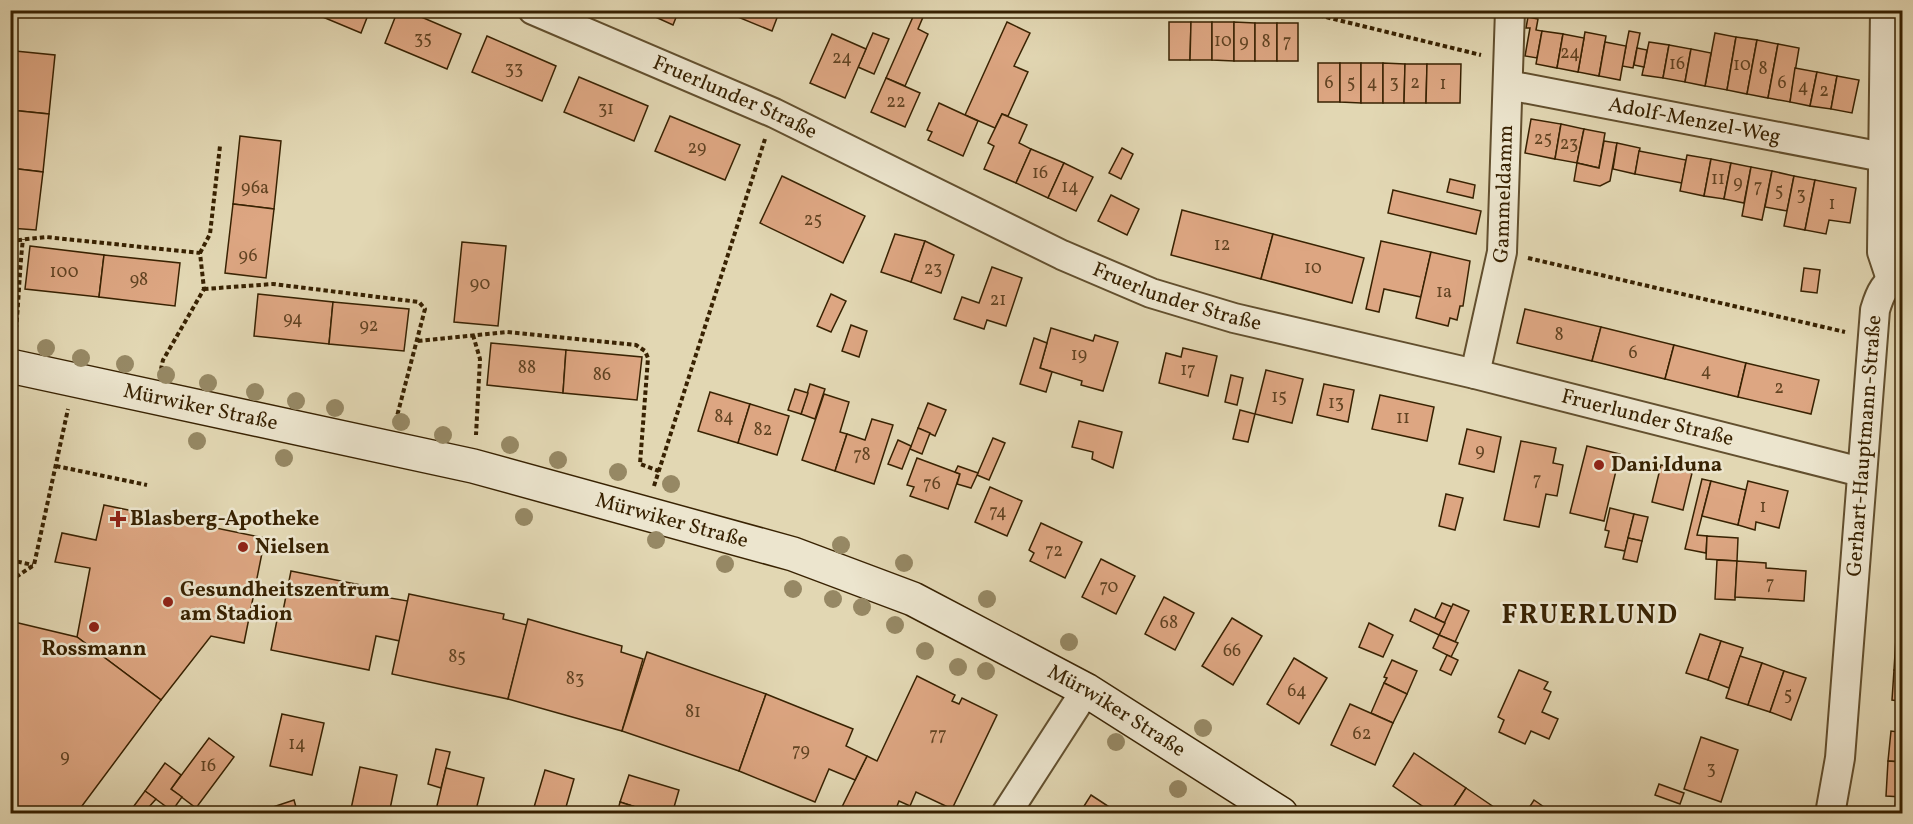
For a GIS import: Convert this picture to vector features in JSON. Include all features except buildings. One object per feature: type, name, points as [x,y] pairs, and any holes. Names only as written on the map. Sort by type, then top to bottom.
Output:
[{"type":"main road","name":"Mürwiker Straße","points":[[12,353],[155,396],[473,466],[792,554],[913,599],[1086,690],[1281,813]]},
{"type":"street","name":"Fruerlunder Straße","points":[[533,10],[774,113],[1062,255],[1151,293],[1234,318],[1475,374],[1862,472]]},
{"type":"street","name":"Gammeldamm","points":[[1475,374],[1502,252],[1510,10]]},
{"type":"street","name":"Gerhart-Hauptmann-Straße","points":[[1830,813],[1840,758],[1875,310],[1880,292],[1897,277],[1882,252],[1885,10]]},
{"type":"street","name":"Adolf-Menzel-Weg","points":[[1508,73],[1883,157]]},
{"type":"street","points":[[1006,813],[1086,690]]},
{"type":"path","points":[[1296,10],[1508,73]]},
{"type":"path","points":[[646,512],[774,113]]},
{"type":"path","points":[[155,396],[163,360],[204,289],[200,254],[210,234],[220,146]]},
{"type":"path","points":[[10,241],[46,237],[200,254]]},
{"type":"path","points":[[12,353],[21,295],[18,283],[23,240]]},
{"type":"path","points":[[1502,252],[1872,338]]},
{"type":"path","points":[[204,289],[273,284],[408,298],[419,302],[425,309],[389,446]]},
{"type":"path","points":[[418,341],[518,333],[636,345],[645,351],[648,358],[640,464],[659,471]]},
{"type":"path","points":[[473,335],[480,359],[480,391],[473,466]]},
{"type":"path","points":[[10,580],[34,565],[64,426]]},
{"type":"path","points":[[56,466],[147,485]]},
{"type":"path","points":[[10,560],[34,565]]},
{"type":"place","name":"Dani Iduna","points":[[1599,465]]},
{"type":"place","name":"Blasberg-Apotheke","points":[[118,519]]},
{"type":"place","name":"Nielsen","points":[[243,547]]},
{"type":"place","name":"Gesundheitszentrum am Stadion","points":[[168,602]]},
{"type":"place","name":"Rossmann","points":[[94,627]]},
{"type":"district","name":"FRUERLUND","points":[[1590,616]]}]
